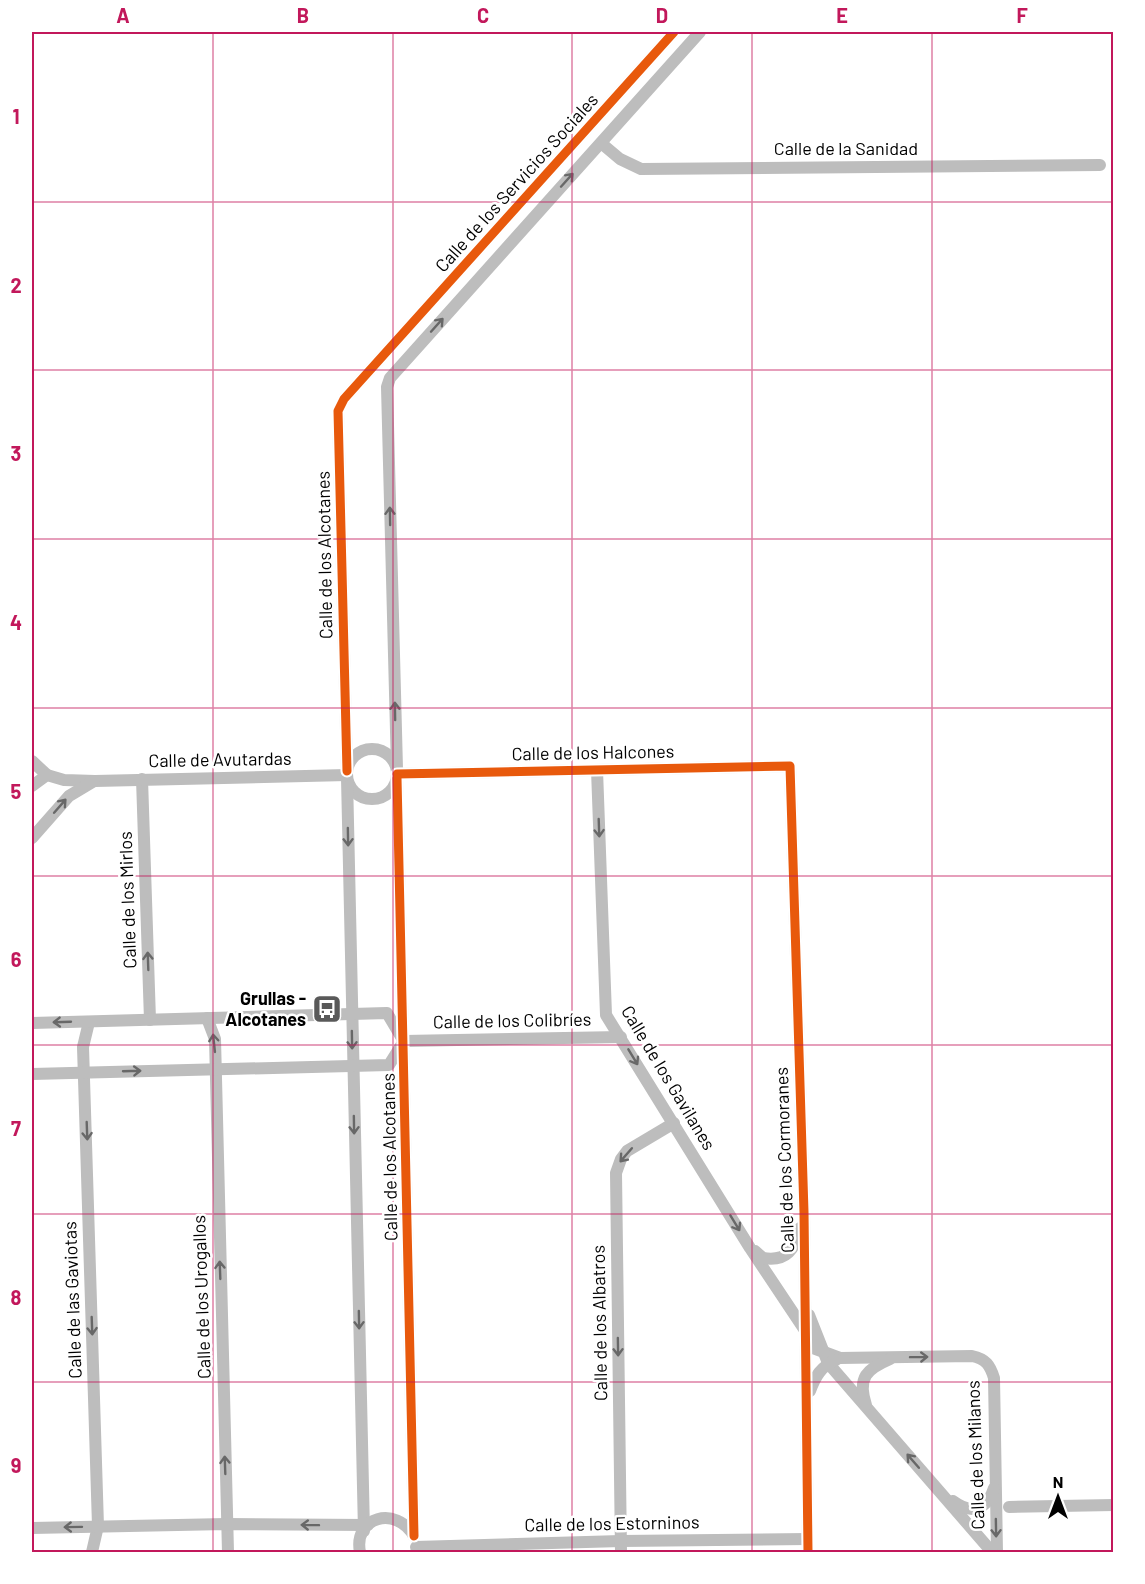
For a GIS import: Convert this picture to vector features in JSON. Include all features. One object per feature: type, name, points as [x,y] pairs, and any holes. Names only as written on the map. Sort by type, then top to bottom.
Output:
[{"type":"street","name":"Calle de los Servicios Sociales","points":[[383,356],[674,32]]},
{"type":"street","name":"Calle de los Servicios Sociales","points":[[398,369],[700,32]]},
{"type":"street","name":"Calle de la Sanidad","points":[[601,143],[620,159],[640,169],[1100,165]]},
{"type":"street","name":"Calle de los Alcotanes","points":[[360,1552],[359,1546],[365,1527],[352,1066],[338,411],[344,399],[383,356]]},
{"type":"street","name":"Calle de los Alcotanes","points":[[398,369],[390,378],[387,387],[415,1545]]},
{"type":"street","points":[[367,749],[383,751],[389,756],[397,774],[390,792],[376,799],[361,797],[349,786],[347,775],[353,757],[367,749]]},
{"type":"street","points":[[32,761],[47,775],[32,786]]},
{"type":"street","name":"Calle de los Halcones","points":[[397,774],[790,766]]},
{"type":"street","name":"Calle de los Cormoranes","points":[[790,766],[804,1212],[808,1552]]},
{"type":"street","name":"Calle de los Gavilanes","points":[[597,770],[606,1015],[750,1248],[806,1332],[808,1342],[813,1348],[831,1358]]},
{"type":"street","name":"Calle de Avutardas","points":[[47,775],[64,780],[95,780],[347,775]]},
{"type":"street","name":"Calle de los Mirlos","points":[[142,779],[150,1020]]},
{"type":"street","points":[[32,838],[69,796],[95,780]]},
{"type":"street","points":[[32,1023],[387,1013],[404,1041]]},
{"type":"street","name":"Calle de los Urogallos","points":[[207,1018],[215,1039],[228,1552]]},
{"type":"street","name":"Calle de las Gaviotas","points":[[89,1022],[83,1047],[98,1526],[92,1552]]},
{"type":"street","name":"Calle de los Colibríes","points":[[404,1041],[621,1037]]},
{"type":"street","name":"Calle de los Alcotanes","points":[[352,1066],[389,1065],[404,1041]]},
{"type":"street","points":[[32,1074],[352,1066]]},
{"type":"street","name":"Calle de los Albatros","points":[[621,1547],[616,1173],[627,1151],[674,1123]]},
{"type":"street","points":[[750,1248],[763,1258],[770,1259],[781,1257],[791,1251],[797,1241],[804,1212]]},
{"type":"street","name":"Calle de los Gavilanes","points":[[806,1307],[831,1358],[868,1408],[992,1552]]},
{"type":"street","name":"Calle de los Milanos","points":[[831,1358],[972,1356],[982,1358],[990,1366],[994,1378],[997,1552]]},
{"type":"street","points":[[868,1408],[863,1394],[867,1372],[896,1357]]},
{"type":"street","points":[[807,1398],[816,1376],[831,1358]]},
{"type":"street","name":"Calle de los Gavilanes","points":[[939,1491],[961,1507],[978,1508],[984,1506],[990,1499],[996,1481]]},
{"type":"street","points":[[1010,1507],[1113,1505]]},
{"type":"street","points":[[32,1528],[226,1524],[365,1527],[378,1519],[389,1518],[399,1520],[409,1527],[415,1545]]},
{"type":"street","name":"Calle de los Estorninos","points":[[415,1545],[621,1547],[807,1539]]},
{"type":"cycle path","points":[[347,771],[338,411],[344,399],[674,32]]},
{"type":"cycle path","points":[[397,774],[790,766],[804,1212],[808,1552]]},
{"type":"cycle path","points":[[397,778],[414,1536]]},
{"type":"place","name":"Grullas - Alcotanes","points":[[327,1009]]}]
